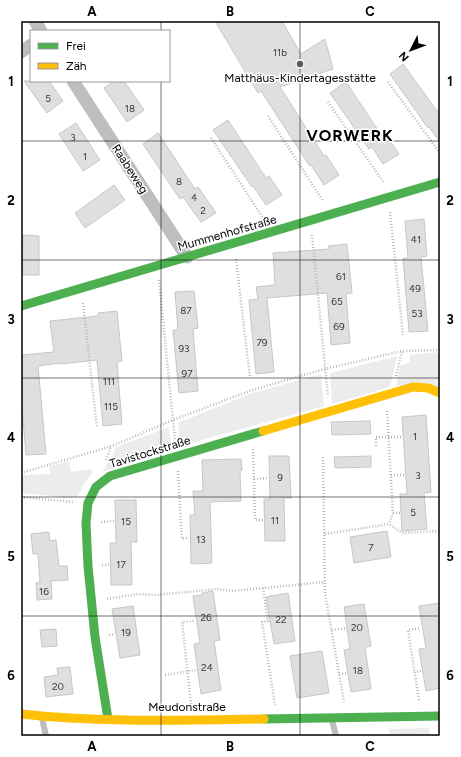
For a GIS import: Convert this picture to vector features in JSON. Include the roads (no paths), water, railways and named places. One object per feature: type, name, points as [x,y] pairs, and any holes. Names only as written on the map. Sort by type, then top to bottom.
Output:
[{"type":"street","points":[[35,21],[40,30]]},
{"type":"street","points":[[21,52],[30,47]]},
{"type":"street","name":"Raabeweg","points":[[75,82],[187,257]]},
{"type":"street","name":"Mummenhofstraße","points":[[21,306],[440,182]]},
{"type":"street","name":"Tavistockstraße","points":[[108,719],[96,645],[86,530],[88,503],[96,487],[110,476],[413,387],[428,388],[440,393]]},
{"type":"street","name":"Meudonstraße","points":[[21,714],[42,717],[193,720],[440,716]]},
{"type":"lane","points":[[42,717],[46,736]]},
{"type":"lane","points":[[332,718],[336,736]]},
{"type":"place","name":"Matthäus-Kindertagesstätte","points":[[300,64]]},
{"type":"district","name":"VORWERK","points":[[350,135]]}]
